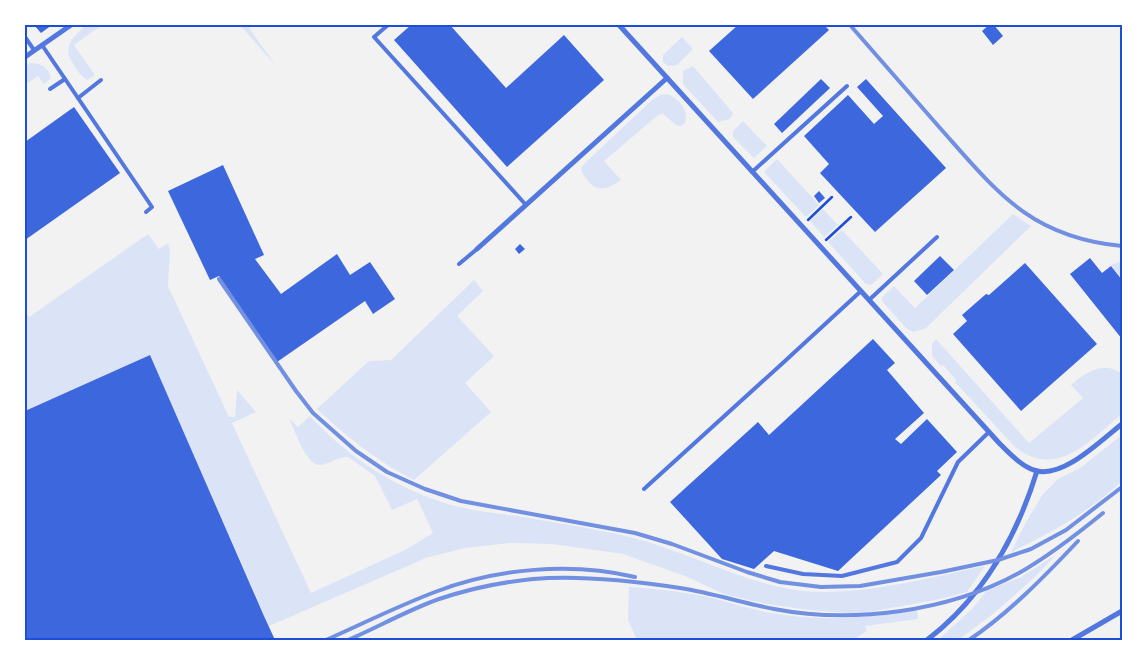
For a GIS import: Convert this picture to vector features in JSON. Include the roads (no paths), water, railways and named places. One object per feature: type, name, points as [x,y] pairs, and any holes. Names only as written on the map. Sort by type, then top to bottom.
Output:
[{"type":"street","points":[[25,57],[71,25]]},
{"type":"street","points":[[619,25],[1016,460],[1037,471],[1054,470],[1073,462],[1122,424]]},
{"type":"street","points":[[477,249],[667,78]]},
{"type":"street","points":[[927,640],[968,604],[998,560],[1028,500],[1037,471]]},
{"type":"street","points":[[1072,640],[1122,611]]},
{"type":"lane","points":[[388,25],[374,37],[526,205]]},
{"type":"lane","points":[[25,37],[34,50]]},
{"type":"lane","points":[[42,45],[152,207],[146,212]]},
{"type":"lane","points":[[50,89],[65,79]]},
{"type":"lane","points":[[78,98],[102,80]]},
{"type":"lane","points":[[752,172],[847,86]]},
{"type":"lane","points":[[869,300],[937,237]]},
{"type":"lane","points":[[459,264],[477,249]]},
{"type":"lane","points":[[644,489],[861,291]]},
{"type":"lane","points":[[766,566],[803,574],[842,576],[896,562],[921,538],[958,462],[989,432]]},
{"type":"railway","points":[[850,25],[980,172],[1018,208],[1039,222],[1063,233],[1090,241],[1122,246]]},
{"type":"railway","points":[[219,279],[313,413],[356,451],[387,472],[425,489],[461,501],[635,533],[780,582],[821,587],[860,586],[998,560],[1031,549],[1066,530],[1122,487]]},
{"type":"railway","points":[[348,640],[416,608],[450,595],[521,580],[551,578],[607,579],[662,585],[774,609],[804,613],[835,615],[899,611],[962,597],[1019,573],[1041,560],[1103,513]]},
{"type":"railway","points":[[969,640],[1040,581],[1078,541]]},
{"type":"railway","points":[[326,640],[421,597],[483,577],[534,570],[560,569],[611,572],[635,577]]}]
